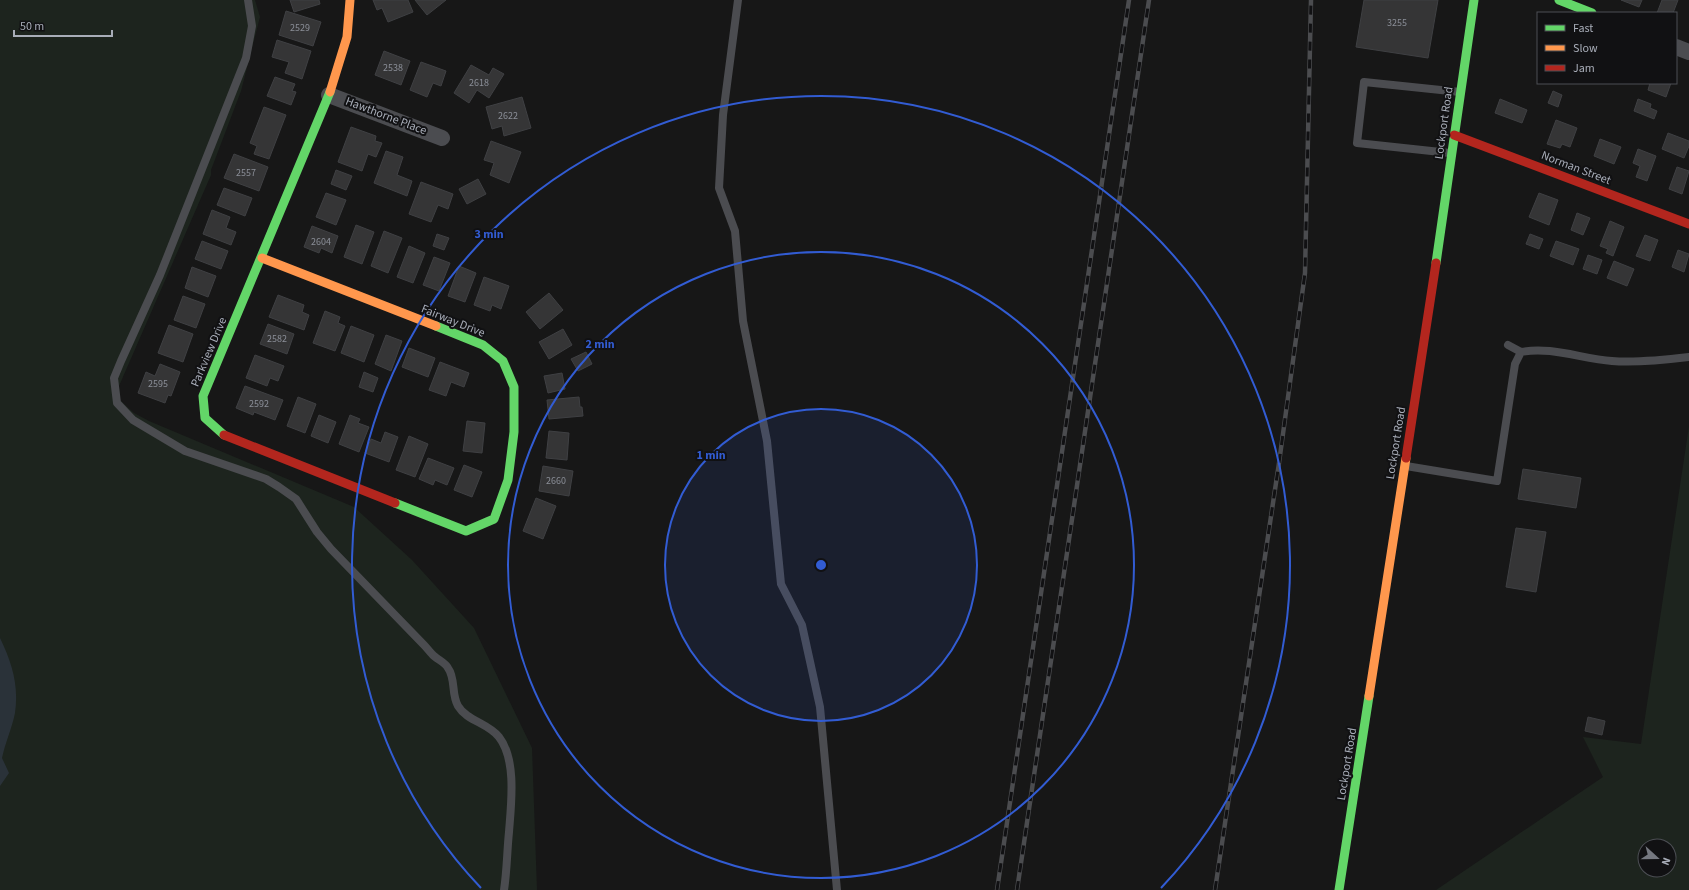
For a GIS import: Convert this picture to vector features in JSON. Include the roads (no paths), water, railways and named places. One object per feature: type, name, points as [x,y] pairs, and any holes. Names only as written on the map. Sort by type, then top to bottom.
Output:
[{"type":"street","name":"Parkview Drive","points":[[350,0],[347,37],[329,95],[203,396],[205,418],[221,434],[466,531],[494,519]]},
{"type":"street","name":"Lockport Road","points":[[1339,890],[1405,466],[1474,0]]},
{"type":"street","points":[[1559,0],[1589,12]]},
{"type":"street","points":[[1677,46],[1689,52]]},
{"type":"street","name":"Hawthorne Place","points":[[329,95],[442,138]]},
{"type":"street","name":"Norman Street","points":[[1454,135],[1689,224]]},
{"type":"street","name":"Fairway Drive","points":[[262,258],[483,345],[503,361],[514,387],[514,432],[508,480],[494,519]]},
{"type":"lane","points":[[248,0],[252,26],[246,58],[160,274],[114,378],[117,403],[132,420],[185,451],[266,480],[296,499],[317,532],[331,549],[431,654],[448,668],[453,683],[453,692],[457,705],[470,718],[487,726],[499,737],[506,751],[512,779],[512,801],[504,890]]},
{"type":"lane","points":[[738,0],[723,115],[718,188],[735,231],[743,321],[767,441],[781,584],[802,625],[820,707],[837,890]]},
{"type":"lane","points":[[1452,153],[1357,142],[1364,82],[1461,92]]},
{"type":"lane","points":[[1508,345],[1521,352],[1535,349],[1613,362],[1689,357]]},
{"type":"lane","points":[[1405,466],[1497,481],[1515,364],[1521,352]]},
{"type":"railway","points":[[997,890],[1129,0]]},
{"type":"railway","points":[[1017,890],[1149,0]]},
{"type":"railway","points":[[1215,890],[1279,463],[1305,273],[1311,0]]}]
